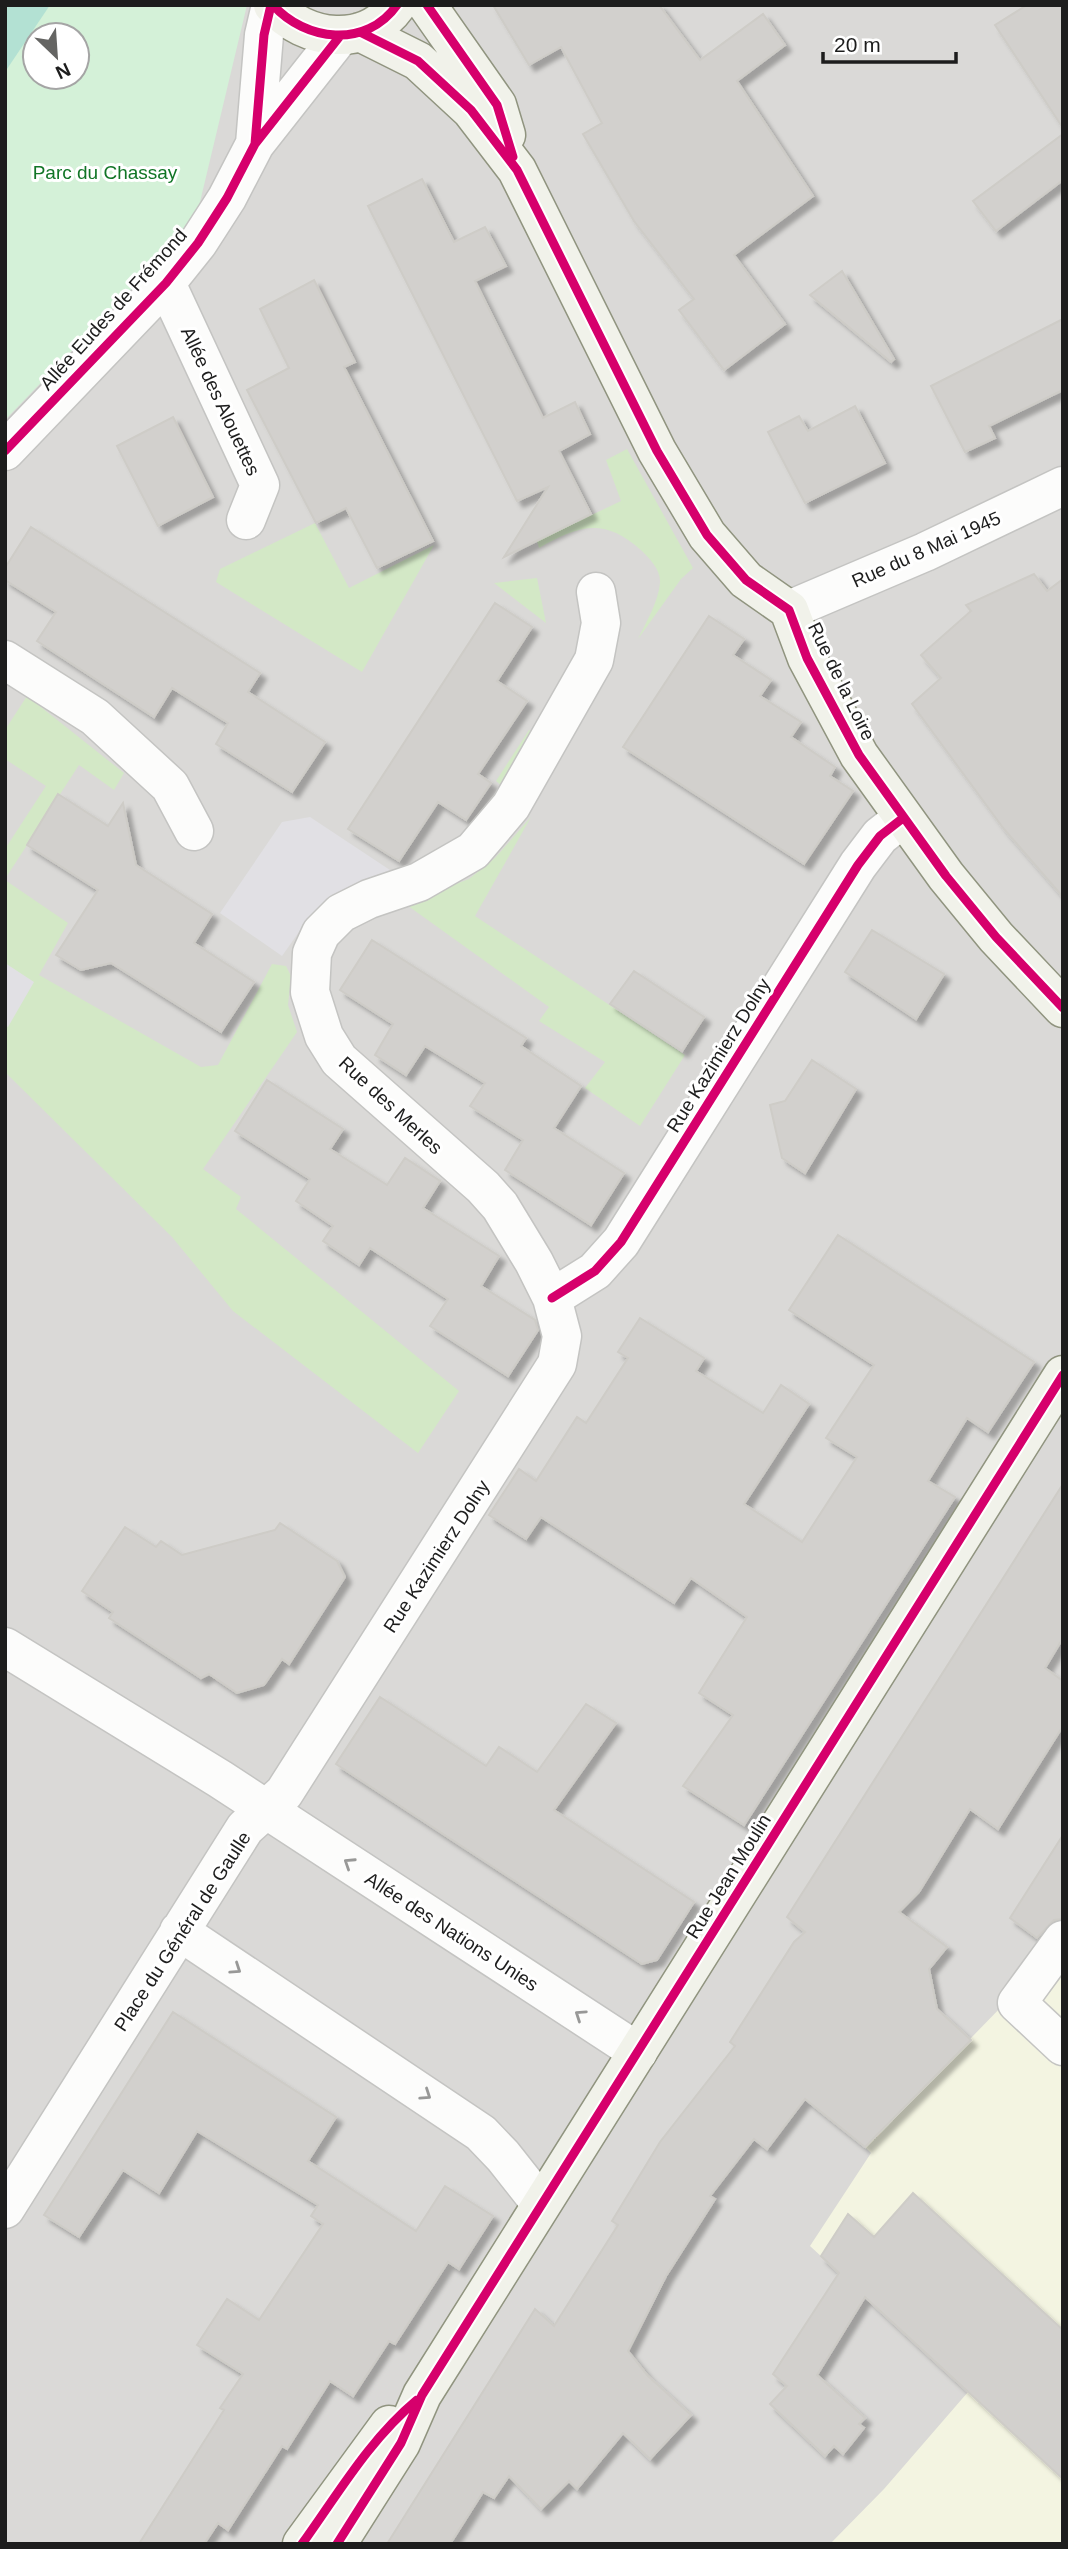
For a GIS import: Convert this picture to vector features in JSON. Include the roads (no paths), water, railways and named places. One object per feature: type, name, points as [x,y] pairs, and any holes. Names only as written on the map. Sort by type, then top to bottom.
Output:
[{"type":"street","name":"Rue de la Loire","points":[[272,5],[294,25],[309,32],[350,34],[418,61],[471,110],[517,170]]},
{"type":"street","name":"Allée Eudes de Frémond","points":[[255,144],[264,35],[272,5]]},
{"type":"street","points":[[350,34],[378,23],[397,5]]},
{"type":"street","name":"Rue de la Loire","points":[[427,5],[497,105],[517,170],[657,451],[707,535],[746,580],[789,610],[807,658],[838,719],[902,818],[996,937],[1063,1008]]},
{"type":"street","name":"Allée Eudes de Frémond","points":[[5,451],[166,283],[198,243],[255,144],[350,34]]},
{"type":"street","name":"Allée des Alouettes","points":[[166,283],[260,485],[246,520]]},
{"type":"street","name":"Rue du 8 Mai 1945","points":[[789,610],[925,552],[1063,486]]},
{"type":"street","name":"Rue des Merles","points":[[552,1298],[514,1228],[483,1187],[339,1060],[324,1036],[316,1013],[309,972],[321,933],[341,913],[445,869],[473,851],[511,806],[594,660],[601,623],[596,592]]},
{"type":"street","points":[[5,660],[95,717],[170,786],[194,831]]},
{"type":"street","name":"Rue Kazimierz Dolny","points":[[266,1810],[284,1793],[308,1758],[557,1364],[562,1336],[552,1298],[595,1271],[621,1242],[858,865],[880,836],[902,818]]},
{"type":"street","name":"Rue Jean Moulin","points":[[337,2544],[401,2443],[422,2395],[1063,1375]]},
{"type":"street","points":[[5,1647],[266,1810]]},
{"type":"street","name":"Place du Général de Gaulle","points":[[5,2209],[245,1828],[266,1810]]},
{"type":"street","name":"Allée des Nations Unies","points":[[266,1810],[638,2052]]},
{"type":"street","points":[[179,1931],[481,2133],[541,2204]]},
{"type":"street","points":[[1063,1940],[1017,2003],[1063,2046]]},
{"type":"street","name":"Rue Jean Moulin","points":[[302,2544],[348,2476],[393,2421],[422,2395]]},
{"type":"park label","name":"Parc du Chassay","points":[[105,172]]}]
